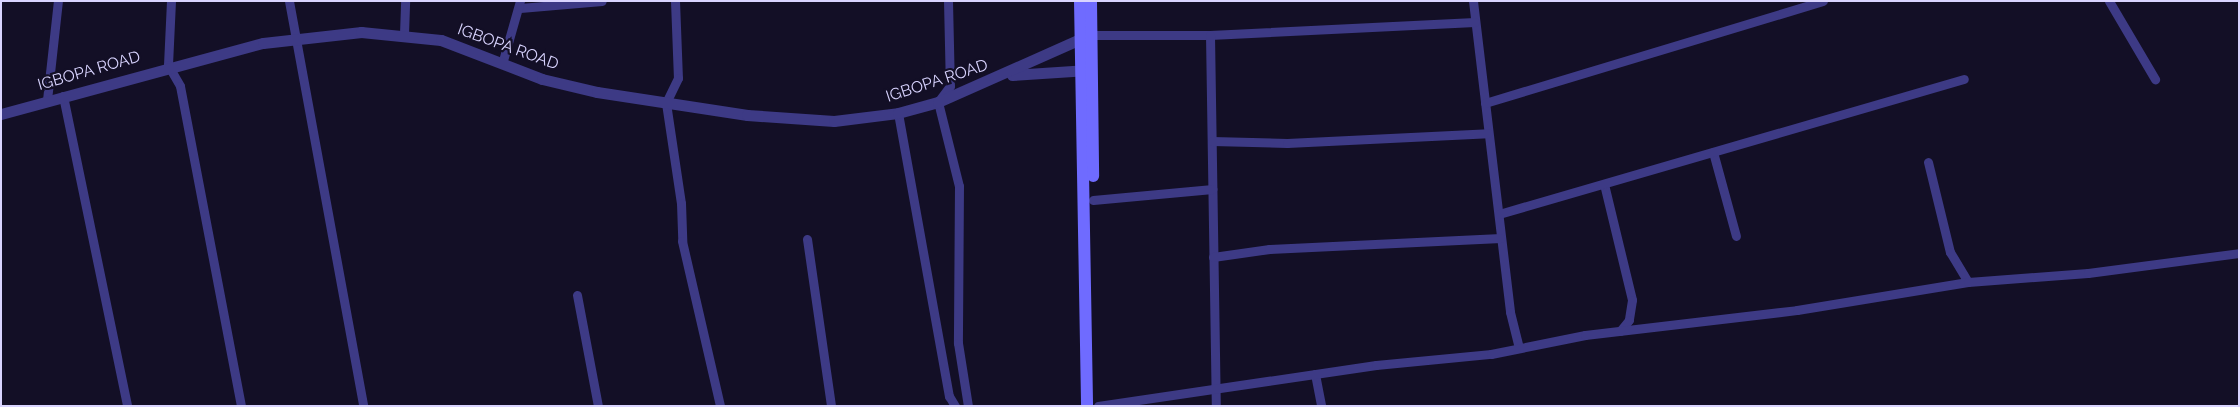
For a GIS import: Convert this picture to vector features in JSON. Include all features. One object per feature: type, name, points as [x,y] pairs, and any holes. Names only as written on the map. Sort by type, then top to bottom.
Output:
[{"type":"main road","points":[[1080,1],[1086,36],[1093,200],[1096,406]]},
{"type":"main road","points":[[1086,36],[1091,1]]},
{"type":"main road","points":[[1087,70],[1087,406]]},
{"type":"street","points":[[47,100],[58,1]]},
{"type":"street","points":[[171,1],[168,65],[180,86],[241,406]]},
{"type":"street","points":[[289,1],[292,37],[363,406]]},
{"type":"street","points":[[404,34],[405,1]]},
{"type":"street","points":[[502,64],[520,5],[602,1]]},
{"type":"street","points":[[675,1],[678,78],[666,103],[682,203],[682,241],[720,406]]},
{"type":"street","points":[[948,1],[950,86],[938,102],[959,186],[958,343],[968,406]]},
{"type":"street","points":[[1473,1],[1512,328],[1519,347]]},
{"type":"street","points":[[1485,103],[1823,1]]},
{"type":"street","points":[[2109,1],[2155,79]]},
{"type":"street","points":[[1005,76],[1086,36],[1210,35],[1475,22]]},
{"type":"street","name":"IGBOPA ROAD","points":[[1,114],[168,65],[292,37],[404,34],[441,40],[502,64],[597,92],[666,103],[834,121],[898,113],[938,102],[1005,76]]},
{"type":"street","points":[[1210,35],[1214,387],[1216,406]]},
{"type":"street","points":[[1005,76],[1087,70]]},
{"type":"street","points":[[1499,214],[1964,79]]},
{"type":"street","points":[[63,96],[127,406]]},
{"type":"street","points":[[898,113],[949,396],[955,406]]},
{"type":"street","points":[[1212,142],[1287,143],[1488,133]]},
{"type":"street","points":[[1713,152],[1736,236]]},
{"type":"street","points":[[1928,162],[1950,252],[1968,282]]},
{"type":"street","points":[[1604,184],[1632,300],[1629,320],[1620,331]]},
{"type":"street","points":[[1093,200],[1212,189]]},
{"type":"street","points":[[1213,257],[1269,249],[1502,238]]},
{"type":"street","points":[[807,239],[831,406]]},
{"type":"street","points":[[1096,406],[1214,387],[1519,347],[1620,331],[1797,310],[1968,282],[2088,273],[2239,253]]},
{"type":"street","points":[[577,295],[598,406]]},
{"type":"street","points":[[1315,374],[1321,406]]}]
